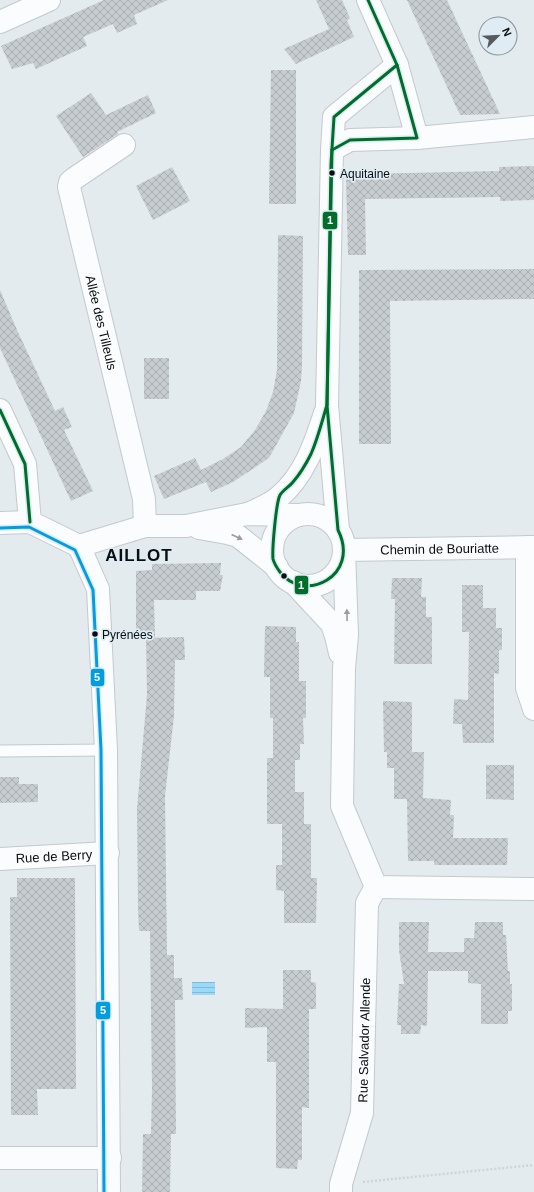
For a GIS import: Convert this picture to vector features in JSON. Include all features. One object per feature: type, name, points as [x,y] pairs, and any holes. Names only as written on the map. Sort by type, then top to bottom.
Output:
[{"type":"street","points":[[0,22],[49,0]]},
{"type":"street","points":[[368,0],[397,65],[417,138]]},
{"type":"street","points":[[397,65],[334,117],[332,150],[328,404],[341,540],[347,635],[344,668],[342,806],[376,887],[534,889]]},
{"type":"street","points":[[332,150],[350,140],[417,138],[534,127]]},
{"type":"street","name":"Allée des Tilleuls","points":[[124,145],[75,178],[70,182],[69,187],[144,499],[145,526]]},
{"type":"street","points":[[276,567],[272,549],[278,506],[307,460],[316,440],[328,404]]},
{"type":"street","points":[[0,410],[25,464],[30,522]]},
{"type":"street","points":[[80,546],[145,526],[186,526],[247,514],[278,506],[298,515]]},
{"type":"street","points":[[274,538],[281,527],[289,520],[298,515],[309,514],[320,516],[330,522],[341,540],[341,565],[335,574],[326,582],[316,586],[307,586],[292,582]]},
{"type":"street","points":[[0,523],[30,522],[80,546],[98,589],[106,750],[108,853],[109,1192]]},
{"type":"street","points":[[186,526],[238,536],[276,567],[283,576],[292,582],[332,624],[344,668]]},
{"type":"street","name":"Chemin de Bouriatte","points":[[341,540],[531,547]]},
{"type":"street","points":[[531,547],[527,688],[534,709]]},
{"type":"street","name":"Rue de Berry","points":[[0,859],[108,853]]},
{"type":"street","name":"Rue Salvador Allende","points":[[341,1188],[362,1113],[367,904],[376,887]]},
{"type":"street","points":[[0,1158],[110,1158]]},
{"type":"lane","points":[[0,751],[106,750]]},
{"type":"path","points":[[341,1188],[372,1182],[534,1165]]},
{"type":"water","points":[[192,982],[215,982],[215,995],[192,995]]},
{"type":"building","points":[[104,0],[168,0],[134,15],[137,24],[117,33],[113,24],[83,37],[87,46],[36,69],[33,63],[12,69],[1,46]]},
{"type":"building","points":[[316,0],[342,0],[350,18],[347,20],[354,37],[296,64],[284,49],[329,29]]},
{"type":"building","points":[[407,0],[447,0],[500,114],[460,115]]},
{"type":"building","points":[[271,70],[296,70],[296,204],[269,204]]},
{"type":"building","points":[[91,93],[106,115],[148,95],[156,113],[117,132],[118,134],[83,157],[56,116]]},
{"type":"building","points":[[534,166],[534,200],[500,201],[500,197],[365,199],[366,255],[348,255],[346,179],[363,179],[363,174],[499,171],[499,167]]},
{"type":"building","points":[[172,167],[190,201],[153,220],[136,186]]},
{"type":"building","points":[[278,235],[303,236],[302,367],[301,381],[294,413],[269,458],[233,482],[211,492],[206,482],[164,499],[154,476],[195,458],[201,470],[223,459],[241,447],[255,430],[266,411],[273,392],[277,370]]},
{"type":"building","points":[[534,269],[534,299],[390,301],[391,444],[359,444],[359,270]]},
{"type":"building","points":[[0,290],[55,411],[63,407],[72,427],[64,430],[93,491],[71,501],[0,348]]},
{"type":"building","points":[[144,358],[169,358],[169,399],[144,399]]},
{"type":"building","points":[[221,563],[220,575],[223,575],[220,591],[196,591],[196,600],[154,600],[155,637],[136,638],[136,571],[152,570],[152,564]]},
{"type":"building","points":[[392,578],[422,578],[421,597],[426,597],[426,617],[432,617],[432,664],[394,664],[395,599],[391,599]]},
{"type":"building","points":[[462,585],[483,585],[483,608],[496,608],[496,628],[502,628],[502,650],[499,650],[499,674],[494,673],[494,743],[463,743],[462,724],[453,724],[454,699],[468,700],[469,632],[462,632]]},
{"type":"building","points":[[265,626],[296,627],[296,642],[299,642],[299,681],[306,681],[306,718],[303,718],[304,744],[300,744],[300,760],[295,760],[295,792],[304,792],[304,824],[311,824],[311,878],[317,878],[316,923],[284,923],[284,891],[276,890],[276,865],[282,865],[282,824],[267,824],[267,758],[273,758],[273,718],[270,718],[270,677],[264,677]]},
{"type":"building","points":[[184,637],[185,660],[175,660],[174,716],[165,796],[167,955],[174,955],[174,978],[182,978],[183,1000],[175,1000],[176,1134],[171,1134],[170,1192],[142,1192],[143,1134],[151,1134],[152,1089],[150,931],[139,931],[138,908],[137,809],[147,695],[146,638]]},
{"type":"building","points":[[383,701],[412,702],[412,752],[424,752],[423,798],[451,800],[450,815],[454,815],[453,838],[508,838],[507,865],[434,865],[434,861],[408,861],[407,799],[394,799],[394,768],[387,768],[387,752],[384,752]]},
{"type":"building","points":[[486,765],[514,765],[514,800],[486,799]]},
{"type":"building","points":[[0,777],[19,777],[19,784],[38,784],[38,802],[0,803]]},
{"type":"building","points":[[17,878],[75,878],[76,1089],[37,1089],[38,1115],[11,1115],[10,897],[17,897]]},
{"type":"building","points":[[399,922],[429,922],[428,952],[464,952],[464,938],[474,938],[475,922],[503,922],[503,935],[506,935],[508,971],[510,971],[510,984],[512,984],[512,1011],[508,1011],[508,1024],[481,1024],[481,984],[468,983],[468,971],[428,971],[427,1026],[421,1025],[420,1034],[401,1034],[401,1025],[397,1025],[399,984],[404,984],[399,950]]},
{"type":"building","points":[[283,970],[311,970],[311,982],[316,983],[316,1009],[309,1009],[309,1108],[302,1107],[302,1160],[298,1160],[297,1169],[276,1168],[276,1062],[267,1062],[267,1027],[245,1028],[245,1008],[283,1009]]},
{"type":"transit line","name":"1","points":[[332,150],[350,140],[417,138],[397,65],[368,0]]},
{"type":"transit line","name":"1","points":[[327,405],[331,164],[334,117],[397,65]]},
{"type":"transit line","name":"1","points":[[327,405],[332,150]]},
{"type":"transit line","name":"1","points":[[327,405],[338,530],[343,546],[342,560],[336,572],[327,580],[315,585],[302,585],[290,581],[280,572],[273,561],[276,516],[280,495],[298,476],[311,454],[327,405]]},
{"type":"transit line","name":"1","points":[[0,410],[25,464],[30,522]]},
{"type":"transit line","name":"5","points":[[0,528],[29,527],[75,550],[93,590],[101,750],[104,1192]]},
{"type":"place","name":"Aquitaine","points":[[332,173]]},
{"type":"place","name":"Pyrénées","points":[[95,634]]},
{"type":"district","name":"AILLOT","points":[[139,555]]}]
